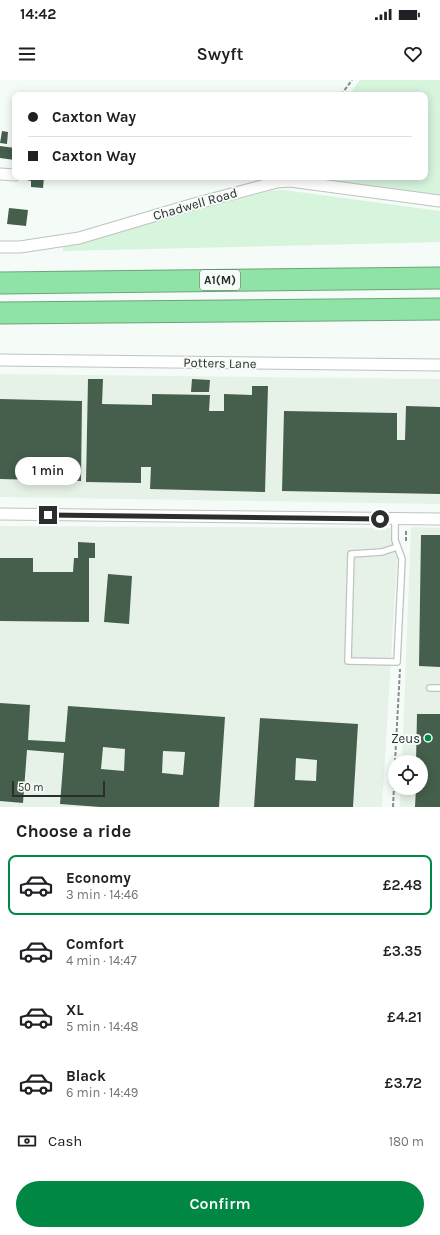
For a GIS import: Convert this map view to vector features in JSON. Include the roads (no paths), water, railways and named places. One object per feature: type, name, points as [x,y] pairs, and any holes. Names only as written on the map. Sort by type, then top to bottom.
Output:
[{"type":"highway","name":"A1(M)","points":[[0,282],[440,278]]},
{"type":"highway","points":[[0,313],[440,309]]},
{"type":"street","points":[[0,174],[12,175]]},
{"type":"street","name":"Chadwell Road","points":[[0,247],[20,247],[79,238],[194,204],[277,182],[290,181],[440,201]]},
{"type":"street","name":"Potters Lane","points":[[0,360],[440,365]]},
{"type":"street","points":[[0,514],[440,519]]},
{"type":"lane","points":[[396,519],[395,540],[402,560],[397,662],[348,661],[351,554],[382,552],[397,547]]},
{"type":"lane","points":[[430,688],[440,688]]},
{"type":"place","name":"Zeus","points":[[428,738]]}]
